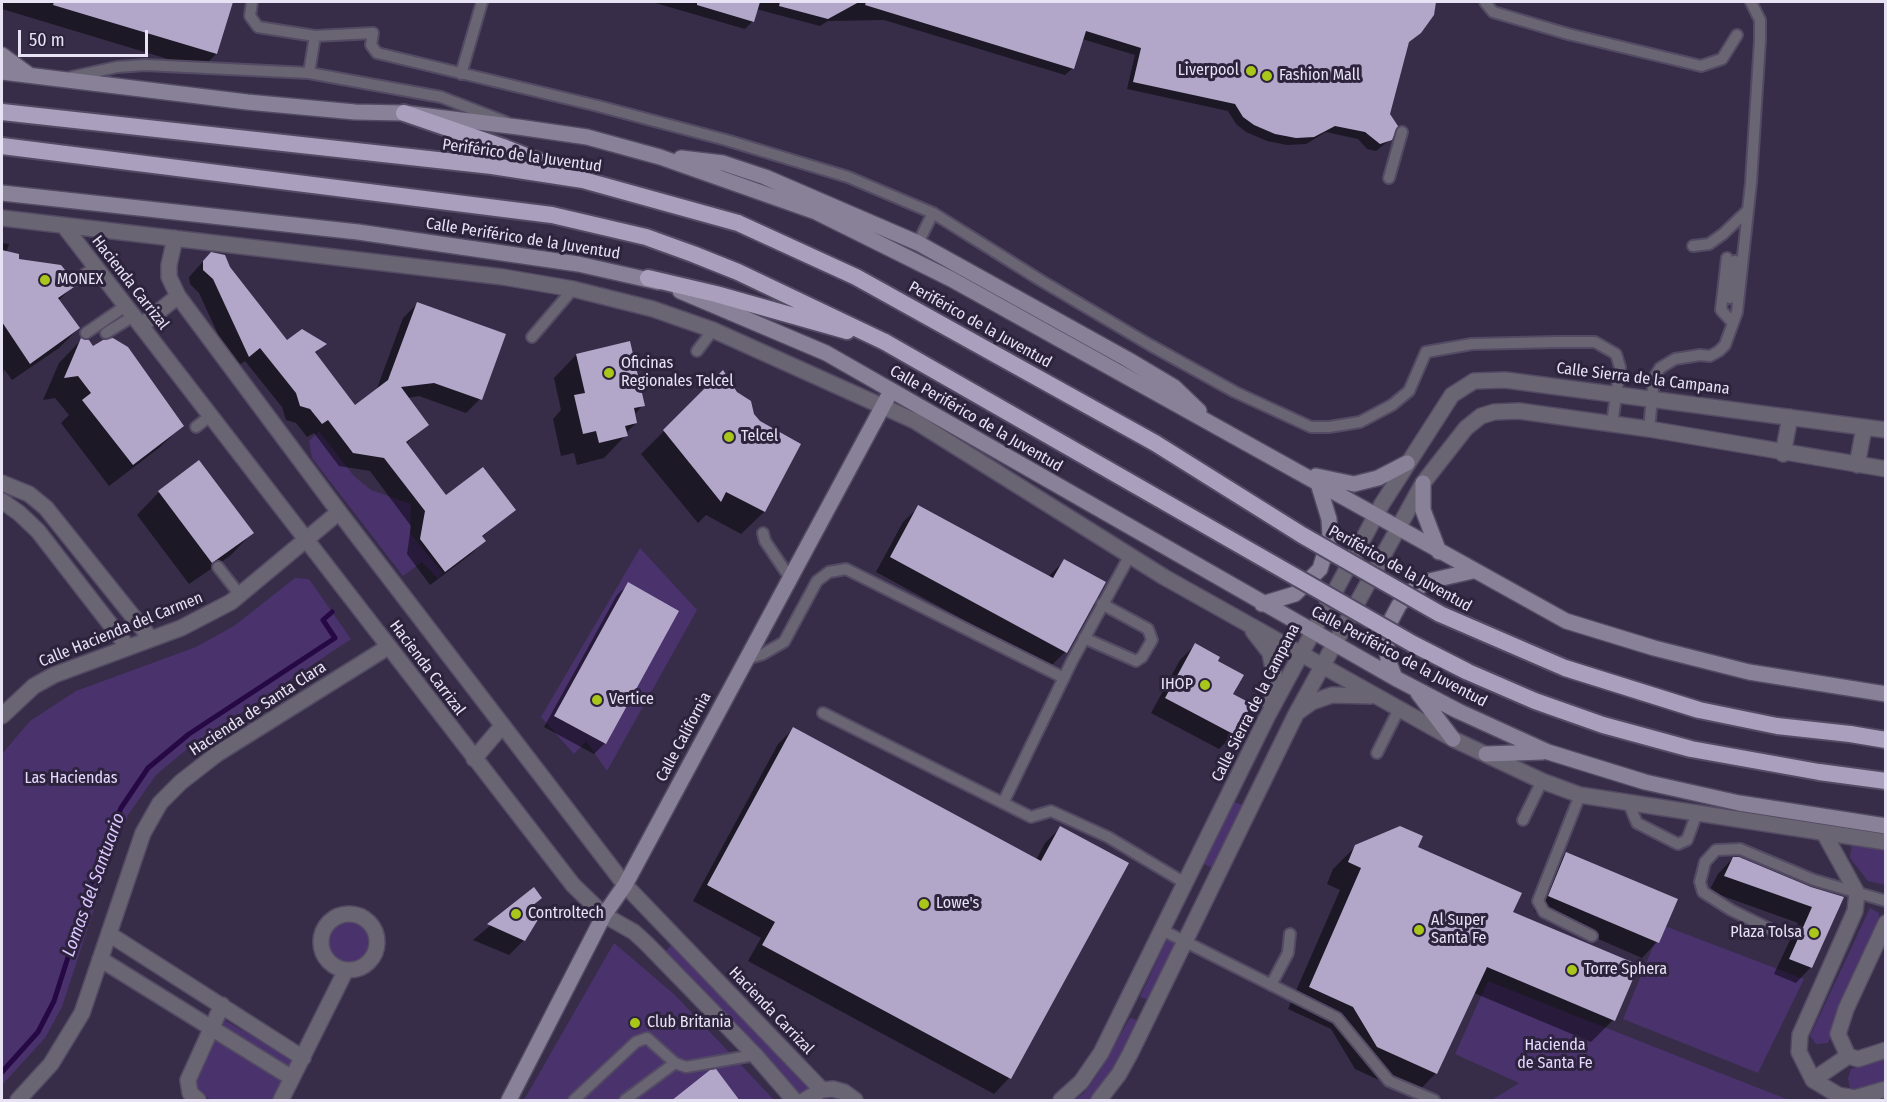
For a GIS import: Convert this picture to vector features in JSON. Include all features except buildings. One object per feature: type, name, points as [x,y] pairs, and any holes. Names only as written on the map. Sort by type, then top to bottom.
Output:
[{"type":"highway","name":"Periférico de la Juventud","points":[[2,112],[492,166],[583,180],[738,223],[856,277],[1124,426],[1302,535],[1440,614],[1565,668],[1699,710],[1777,726],[1880,738]]},
{"type":"highway","points":[[404,113],[548,163],[583,180]]},
{"type":"highway","points":[[2,146],[552,214],[646,237],[693,254],[880,339],[1413,644],[1468,672],[1535,701],[1603,725],[1691,749],[1820,772],[1886,781]]},
{"type":"highway","points":[[648,278],[716,294],[840,330],[880,339]]},
{"type":"highway","points":[[1842,775],[1886,792]]},
{"type":"main road","points":[[2,55],[31,75]]},
{"type":"main road","points":[[2,72],[247,102],[356,112],[404,113],[518,127],[587,137],[660,157],[816,212],[951,279],[1566,621],[1654,648],[1749,672],[1886,694]]},
{"type":"main road","points":[[660,157],[723,163],[765,177],[918,243],[1174,387],[1214,425]]},
{"type":"main road","name":"Calle Periférico de la Juventud","points":[[4,195],[358,232],[578,264],[648,278],[781,332],[826,353],[1414,689],[1548,752],[1645,782],[1729,801],[1886,826]]},
{"type":"main road","name":"Calle California","points":[[509,1101],[604,915],[625,885],[881,405],[891,391]]},
{"type":"main road","points":[[1289,468],[1353,484],[1378,478],[1407,463]]},
{"type":"main road","points":[[1262,604],[1279,601],[1295,594],[1320,569],[1330,536],[1329,519],[1318,483]]},
{"type":"main road","points":[[1423,483],[1423,510],[1439,552]]},
{"type":"main road","points":[[1395,678],[1388,660],[1386,641],[1390,622],[1399,605],[1412,591],[1429,581],[1473,571]]},
{"type":"main road","points":[[1414,689],[1453,739]]},
{"type":"main road","points":[[1486,754],[1548,752]]},
{"type":"street","points":[[2,218],[491,276],[573,289],[653,309],[713,330],[739,347],[915,421],[1130,557],[1453,739],[1542,781],[1580,795],[1886,842]]},
{"type":"street","name":"Hacienda Carrizal","points":[[64,226],[94,268],[573,885],[604,915],[634,932],[647,944],[754,1055],[794,1101]]},
{"type":"street","name":"Hacienda Carrizal","points":[[176,238],[169,266],[169,277],[178,296],[339,512],[625,885],[822,1090]]},
{"type":"street","points":[[132,316],[178,296]]},
{"type":"street","name":"Calle Sierra de la Campana","points":[[1061,1101],[1081,1082],[1101,1053],[1267,717],[1376,516],[1407,463],[1452,395],[1474,381],[1505,380],[1886,430]]},
{"type":"street","points":[[1099,1101],[1119,1074],[1296,714],[1334,644],[1423,483],[1466,428],[1481,416],[1494,412],[1520,411],[1648,429],[1783,454],[1886,469]]},
{"type":"street","points":[[1783,454],[1790,417]]},
{"type":"street","points":[[1857,465],[1864,428]]},
{"type":"street","points":[[2,483],[29,494],[46,508],[151,639]]},
{"type":"street","points":[[2,501],[38,531],[127,646]]},
{"type":"street","name":"Calle Hacienda del Carmen","points":[[2,716],[34,686],[54,675],[151,639],[211,613],[240,595],[339,512]]},
{"type":"street","points":[[1248,624],[1270,652],[1274,691],[1267,717]]},
{"type":"street","name":"Hacienda de Santa Clara","points":[[18,1101],[51,1064],[82,1013],[143,833],[160,803],[181,782],[217,754],[388,647]]},
{"type":"street","points":[[1296,714],[1312,702],[1332,695],[1378,697]]},
{"type":"street","points":[[474,759],[502,726]]},
{"type":"street","points":[[1235,783],[1257,793]]},
{"type":"street","points":[[1824,833],[1857,893],[1855,911],[1800,1035],[1799,1052],[1813,1080],[1838,1095],[1855,1098],[1886,1089]]},
{"type":"street","points":[[1848,1056],[1838,1034],[1846,1009],[1886,923]]},
{"type":"street","points":[[109,934],[303,1058]]},
{"type":"street","points":[[100,959],[292,1078]]},
{"type":"street","points":[[281,1101],[346,970]]},
{"type":"street","points":[[1126,1004],[1150,1012]]},
{"type":"street","points":[[198,1101],[190,1093],[188,1080],[222,1005]]},
{"type":"street","points":[[1813,1080],[1848,1056],[1866,1058],[1886,1050]]},
{"type":"street","points":[[805,1101],[822,1090],[844,1092],[855,1101]]},
{"type":"lane","points":[[252,2],[250,16],[258,27],[315,36],[373,33],[371,45],[377,53],[557,95],[726,140],[848,177],[933,213],[1150,345],[1235,392],[1311,427],[1329,427],[1360,422],[1392,405],[1409,391],[1426,352],[1472,344],[1557,342],[1595,342],[1616,354],[1620,367],[1612,424]]},
{"type":"lane","points":[[461,74],[482,2]]},
{"type":"lane","points":[[1485,2],[1493,12],[1568,34],[1701,66],[1722,58],[1737,35]]},
{"type":"lane","points":[[1730,320],[1721,310],[1747,211],[1760,20],[1751,2]]},
{"type":"lane","points":[[309,73],[315,36]]},
{"type":"lane","points":[[64,79],[117,67],[145,65],[309,73],[441,97],[518,127]]},
{"type":"lane","points":[[1389,178],[1402,132]]},
{"type":"lane","points":[[1693,246],[1709,244],[1747,211]]},
{"type":"lane","points":[[918,243],[933,213]]},
{"type":"lane","points":[[1648,429],[1654,378],[1660,368],[1675,359],[1700,355],[1710,356],[1725,345],[1730,320],[1735,261]]},
{"type":"lane","points":[[76,280],[94,268]]},
{"type":"lane","points":[[532,337],[573,289]]},
{"type":"lane","points":[[86,333],[132,316]]},
{"type":"lane","points":[[106,333],[132,316]]},
{"type":"lane","points":[[697,351],[713,330]]},
{"type":"lane","points":[[196,427],[210,416]]},
{"type":"lane","points":[[763,534],[765,541],[790,578]]},
{"type":"lane","points":[[1003,803],[1084,638],[1130,557]]},
{"type":"lane","points":[[218,567],[240,595]]},
{"type":"lane","points":[[747,659],[763,654],[784,642],[817,581],[829,572],[846,569],[1064,678]]},
{"type":"lane","points":[[1084,638],[1136,661],[1142,657],[1152,640],[1148,629],[1102,604]]},
{"type":"lane","points":[[1377,753],[1399,709]]},
{"type":"lane","points":[[823,713],[1031,817],[1051,811],[1108,837],[1185,883]]},
{"type":"lane","points":[[1523,820],[1542,781]]},
{"type":"lane","points":[[1580,795],[1538,901],[1544,912],[1592,936]]},
{"type":"lane","points":[[1628,802],[1631,816],[1637,822],[1678,844],[1687,840],[1697,813]]},
{"type":"lane","points":[[1774,932],[1731,910],[1703,892],[1700,882],[1705,862],[1716,850],[1740,849],[1814,880],[1886,901]]},
{"type":"lane","points":[[1162,930],[1337,1018],[1389,1081],[1434,1101]]},
{"type":"lane","points":[[1271,985],[1288,953],[1290,934]]},
{"type":"lane","points":[[574,1101],[636,1042],[647,1038],[675,1063],[694,1068],[754,1055]]},
{"type":"lane","points":[[625,1101],[675,1063]]},
{"type":"green space","points":[[319,431],[354,476],[371,490],[411,504],[410,533],[443,573],[438,579],[422,562],[403,576],[312,458],[309,441]]},
{"type":"green space","points":[[640,548],[697,610],[607,771],[586,741],[574,754],[541,717]]},
{"type":"green space","name":"Las Haciendas","points":[[295,578],[309,579],[351,639],[187,749],[156,775],[128,815],[105,875],[62,1007],[45,1038],[2,1085],[2,754],[30,721],[76,691],[196,647],[234,626]]},
{"type":"green space","points":[[1234,802],[1246,806],[1213,868],[1204,864]]},
{"type":"green space","points":[[1852,842],[1885,848],[1885,885],[1868,881],[1850,858]]},
{"type":"green space","points":[[1870,908],[1879,913],[1878,923],[1828,1043],[1816,1044],[1810,1036]]},
{"type":"green space","points":[[345,916],[363,920],[374,939],[365,961],[346,968],[335,964],[324,945],[328,926]]},
{"type":"green space","points":[[1662,925],[1804,979],[1758,1073],[1623,1019]]},
{"type":"green space","points":[[1169,935],[1180,937],[1149,1000],[1140,997]]},
{"type":"green space","points":[[674,942],[814,1088],[803,1100],[665,952]]},
{"type":"green space","name":"Club Britania","points":[[614,943],[675,995],[774,1100],[524,1100]]},
{"type":"green space","name":"Hacienda de Santa Fe","points":[[1488,981],[1789,1100],[1492,1100],[1519,1083],[1455,1054]]},
{"type":"green space","points":[[1130,1018],[1140,1021],[1122,1055],[1091,1099],[1074,1100],[1084,1093],[1099,1072]]},
{"type":"green space","points":[[224,1020],[296,1061],[273,1100],[212,1100],[197,1093],[195,1085]]},
{"type":"green space","points":[[1885,1057],[1885,1080],[1862,1090],[1850,1089],[1848,1078],[1851,1069]]},
{"type":"waterway","name":"Lomas del Santuario","points":[[2,1072],[38,1032],[54,1001],[95,873],[121,808],[148,768],[189,734],[335,638],[323,620],[332,612]]},
{"type":"place","name":"Liverpool","points":[[1251,71]]},
{"type":"place","name":"Fashion Mall","points":[[1267,76]]},
{"type":"place","name":"MONEX","points":[[45,280]]},
{"type":"place","name":"Oficinas Regionales Telcel","points":[[609,373]]},
{"type":"place","name":"Telcel","points":[[729,437]]},
{"type":"place","name":"IHOP","points":[[1205,685]]},
{"type":"place","name":"Vertice","points":[[597,700]]},
{"type":"place","name":"Lowe's","points":[[924,904]]},
{"type":"place","name":"Controltech","points":[[516,914]]},
{"type":"place","name":"Al Super Santa Fe","points":[[1419,930]]},
{"type":"place","name":"Plaza Tolsa","points":[[1814,933]]},
{"type":"place","name":"Torre Sphera","points":[[1572,970]]},
{"type":"place","name":"Club Britania","points":[[635,1023]]}]
